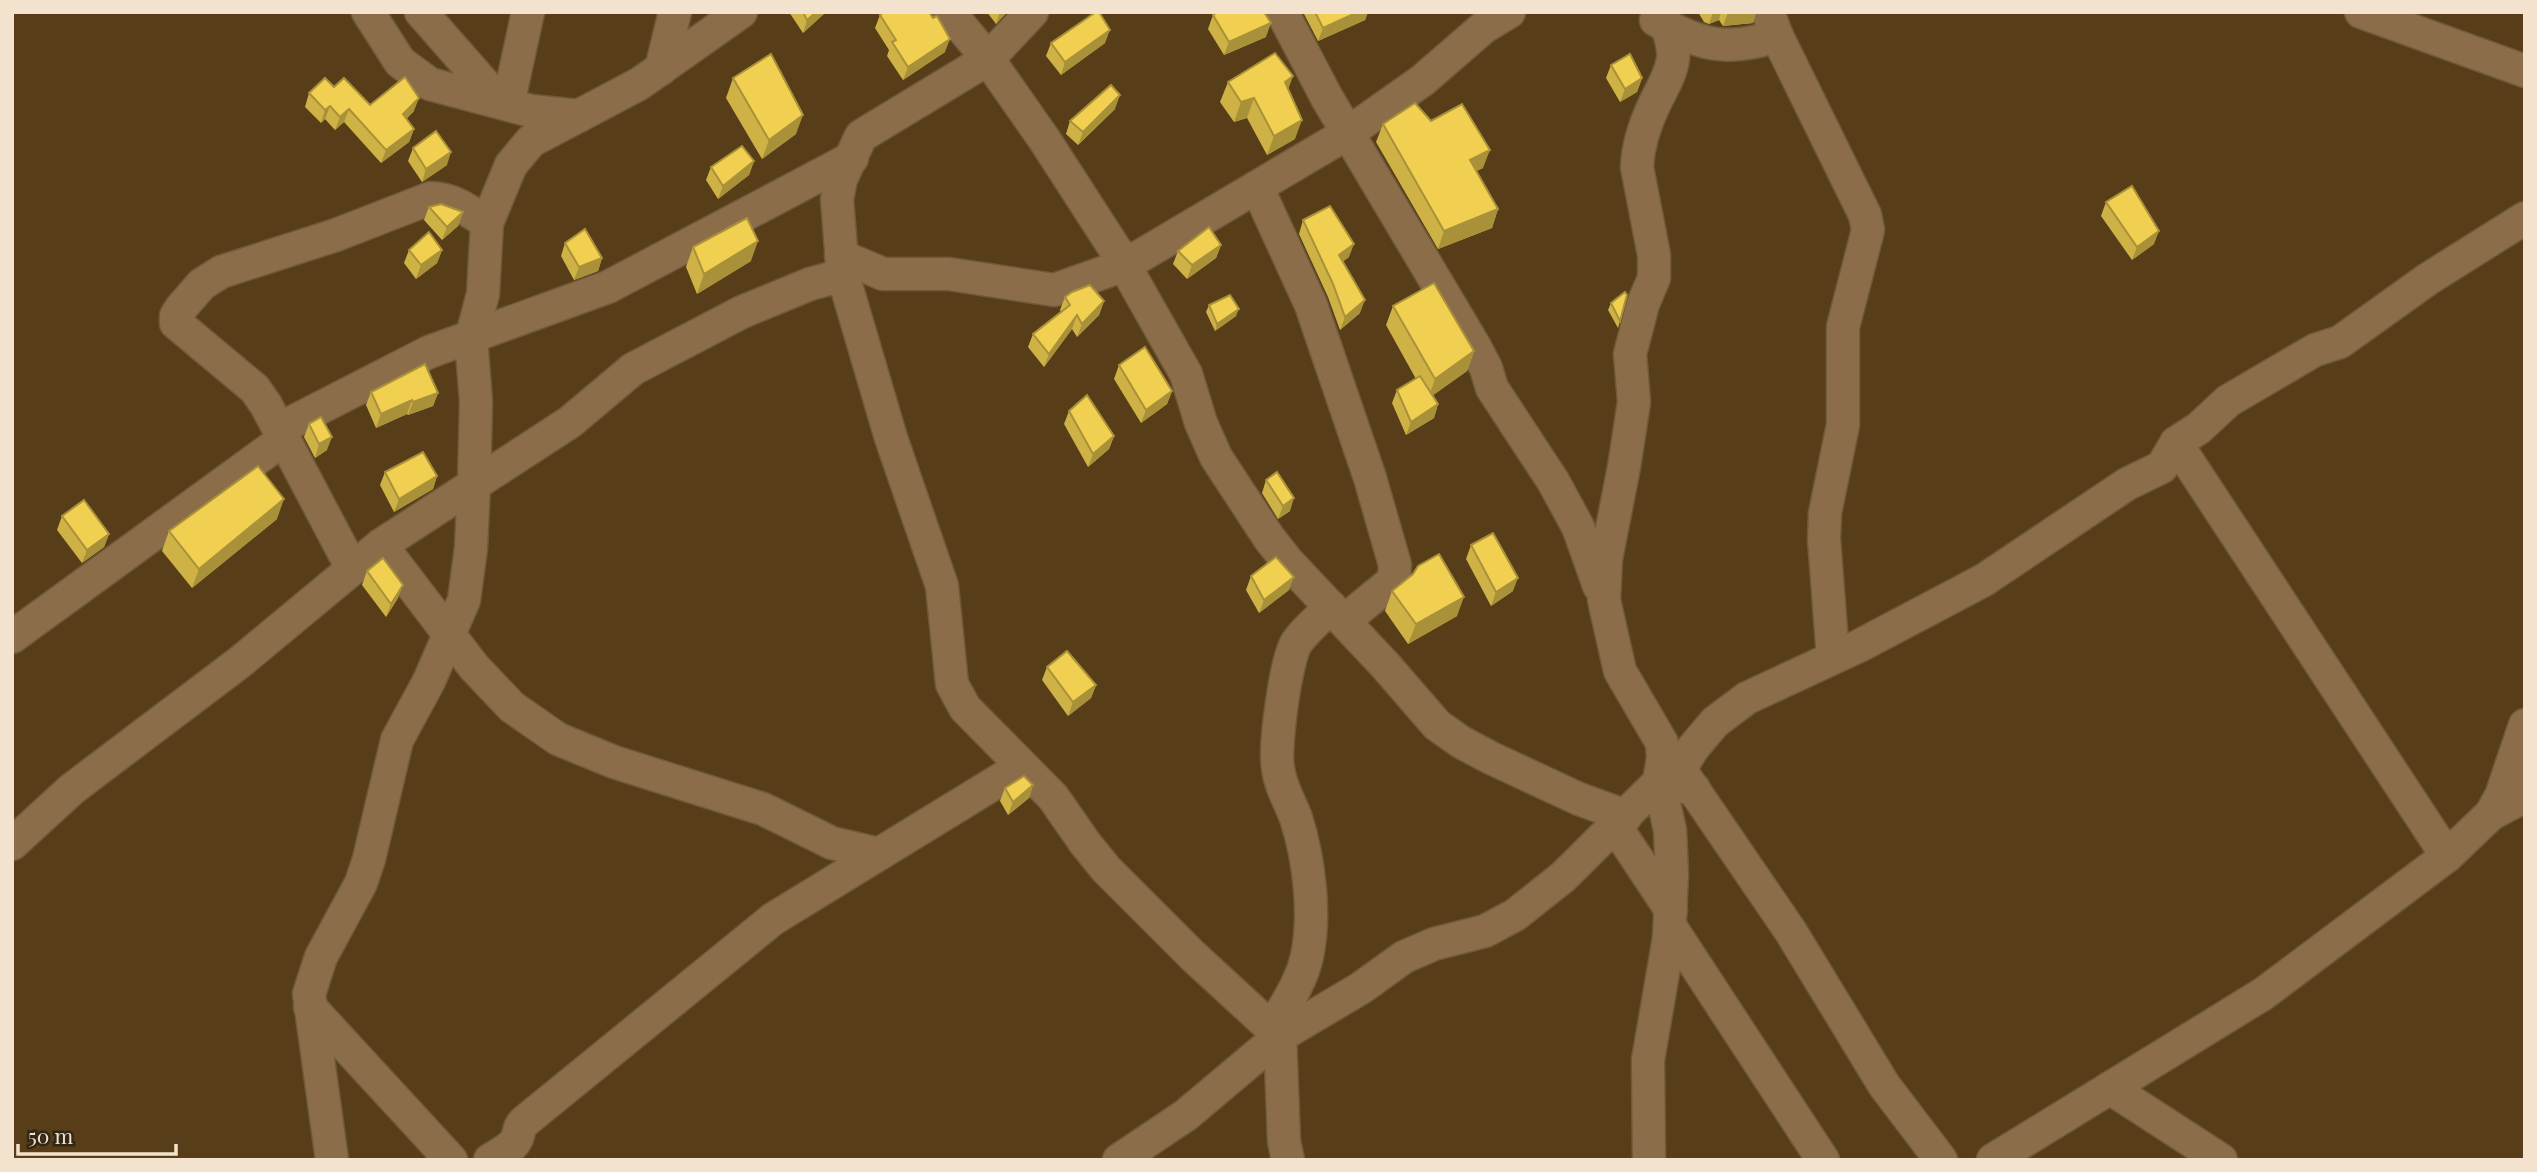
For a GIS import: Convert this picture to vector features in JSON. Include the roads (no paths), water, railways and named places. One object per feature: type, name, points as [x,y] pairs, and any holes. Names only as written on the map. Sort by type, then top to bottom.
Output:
[{"type":"street","points":[[368,12],[400,62],[430,84],[531,111],[579,116]]},
{"type":"street","points":[[421,12],[504,103]]},
{"type":"street","points":[[504,103],[528,12]]},
{"type":"street","points":[[661,69],[675,12]]},
{"type":"street","points":[[332,1160],[310,1007],[310,986],[321,957],[361,883],[397,740],[450,636],[464,600],[468,582],[474,484],[476,401],[471,339],[482,294],[487,223],[500,187],[520,151],[544,132],[639,84],[741,12]]},
{"type":"street","points":[[949,12],[988,59],[1044,139],[1125,265],[1186,374],[1201,423],[1216,457],[1269,538],[1437,725],[1461,742],[1621,821],[1671,918],[1823,1160]]},
{"type":"street","points":[[1031,12],[988,59],[861,136],[841,179],[836,199],[842,266],[891,439],[942,586],[953,684],[965,708],[1053,797],[1106,869],[1193,956],[1276,1032]]},
{"type":"street","points":[[1282,12],[1348,133],[1475,347],[1486,368],[1492,388],[1553,481],[1578,527],[1604,600],[1620,671],[1662,743],[1663,758],[1791,932],[1884,1085],[1941,1160]]},
{"type":"street","points":[[12,844],[72,789],[240,662],[381,545],[570,422],[615,382],[646,360],[742,312],[810,284],[842,266],[883,274],[949,274],[1054,290],[1125,265],[1348,133],[1423,80],[1484,27],[1509,12]]},
{"type":"street","points":[[2361,12],[2525,71]]},
{"type":"street","points":[[1604,600],[1606,559],[1634,402],[1630,354],[1643,304],[1654,278],[1654,255],[1637,156],[1647,121],[1674,58],[1657,17]]},
{"type":"street","points":[[1657,17],[1694,38],[1722,46],[1750,45],[1772,19],[1859,203],[1868,230],[1843,327],[1843,425],[1825,513],[1824,539],[1833,657]]},
{"type":"street","points":[[12,637],[282,434],[411,360],[608,287],[852,158]]},
{"type":"street","points":[[1257,187],[1311,304],[1370,478],[1395,565],[1394,580],[1337,614],[1296,643],[1280,714],[1278,770],[1296,819],[1308,866],[1311,891],[1306,962],[1276,1032],[1285,1158]]},
{"type":"street","points":[[352,568],[282,434],[255,389],[176,323],[176,316],[202,284],[221,272],[336,236],[431,198],[444,198],[458,203],[487,223]]},
{"type":"street","points":[[1649,1160],[1648,1060],[1671,918],[1670,830],[1677,780],[1701,738],[1731,709],[1747,698],[1984,580],[2127,484],[2162,467],[2176,443],[2199,428],[2228,401],[2315,350],[2348,337],[2428,279],[2525,218]]},
{"type":"street","points":[[2176,443],[2447,856]]},
{"type":"street","points":[[381,545],[474,667],[512,707],[558,739],[614,762],[753,806],[832,843],[879,854]]},
{"type":"street","points":[[2491,814],[2501,796],[2525,725]]},
{"type":"street","points":[[490,1160],[511,1146],[524,1122],[773,919],[1021,767]]},
{"type":"street","points":[[1119,1160],[1186,1115],[1276,1032],[1361,988],[1404,957],[1440,942],[1485,930],[1516,915],[1563,877],[1621,821],[1677,780]]},
{"type":"street","points":[[1993,1160],[2263,994],[2447,856],[2491,814],[2525,796]]},
{"type":"street","points":[[310,1007],[451,1160]]},
{"type":"street","points":[[2110,1088],[2221,1160]]}]
